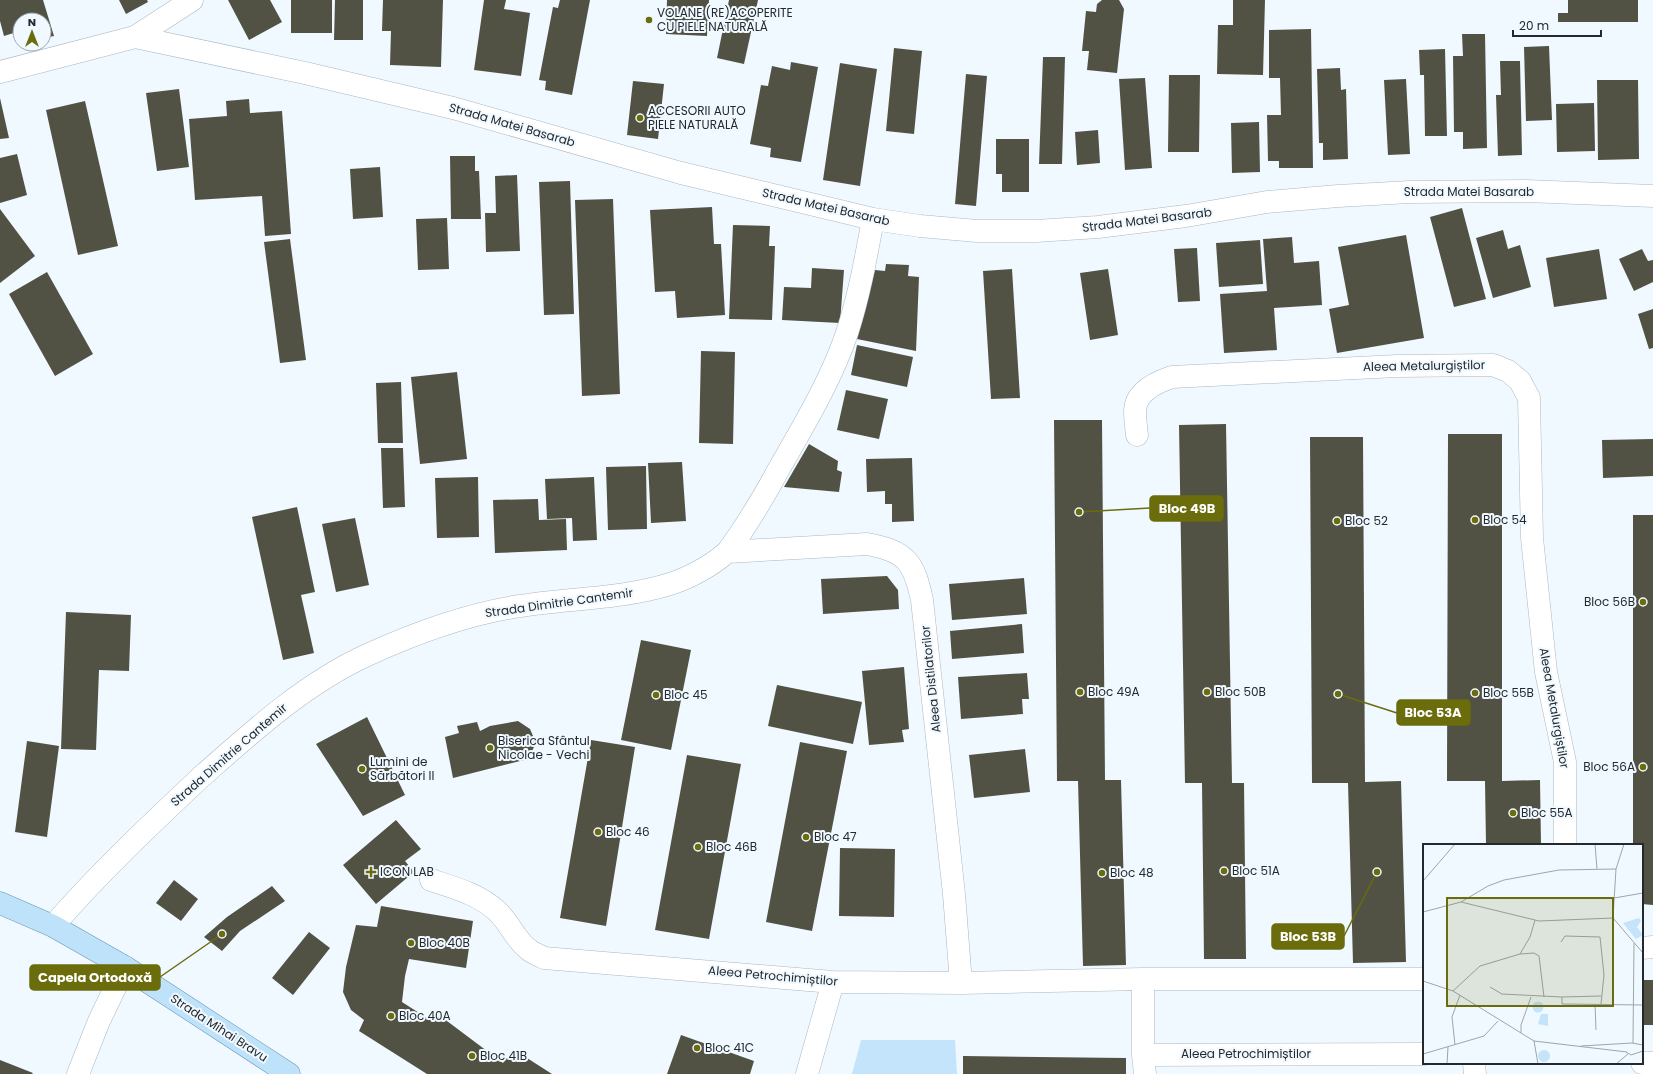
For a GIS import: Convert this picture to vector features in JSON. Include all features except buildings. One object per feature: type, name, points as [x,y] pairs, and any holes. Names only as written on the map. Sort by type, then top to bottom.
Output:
[{"type":"main road","name":"Strada Mihai Bravu","points":[[0,904],[53,926],[125,967],[289,1074]]},
{"type":"street","points":[[0,72],[135,37],[192,0]]},
{"type":"street","name":"Strada Matei Basarab","points":[[135,37],[305,73],[453,108],[682,173],[873,220],[920,226],[977,231],[1036,231],[1098,227],[1186,216],[1267,202],[1410,192],[1526,191],[1653,196]]},
{"type":"street","name":"Strada Dimitrie Cantemir","points":[[53,926],[81,894],[147,827],[242,740],[294,698],[325,676],[372,653],[452,620],[488,611],[523,605],[616,596],[647,590],[673,583],[703,569],[727,552],[757,508],[824,389],[846,336],[860,288],[873,220]]},
{"type":"street","name":"Aleea Metalurgiștilor","points":[[1137,435],[1135,409],[1139,397],[1157,382],[1172,377],[1397,366],[1492,365],[1508,371],[1520,381],[1529,398],[1532,538],[1546,672],[1565,762],[1565,844]]},
{"type":"street","name":"Aleea Distilatorilor","points":[[727,552],[867,544],[887,548],[906,559],[917,578],[923,608],[953,886],[961,983]]},
{"type":"street","name":"Aleea Petrochimiștilor","points":[[431,880],[464,890],[483,900],[498,912],[528,950],[544,958],[833,982],[961,983],[1143,980],[1423,979]]},
{"type":"street","points":[[1643,948],[1653,947]]},
{"type":"street","points":[[78,1074],[99,1021],[125,967]]},
{"type":"street","name":"Aleea Petrochimiștilor","points":[[1143,980],[1144,1064],[1423,1054]]},
{"type":"street","points":[[807,1074],[833,982]]},
{"type":"street","points":[[1474,1064],[1475,1074]]},
{"type":"shaded area","points":[[861,1040],[955,1040],[957,1074],[852,1074]]},
{"type":"place","name":"VOLANE (RE)ACOPERITE CU PIELE NATURALĂ","points":[[649,20]]},
{"type":"place","name":"ACCESORII AUTO PIELE NATURALĂ","points":[[640,118]]},
{"type":"place","name":"Bloc 49B","points":[[1079,512]]},
{"type":"place","name":"Bloc 54","points":[[1475,520]]},
{"type":"place","name":"Bloc 52","points":[[1337,521]]},
{"type":"place","name":"Bloc 56B","points":[[1643,602]]},
{"type":"place","name":"Bloc 49A","points":[[1080,692]]},
{"type":"place","name":"Bloc 50B","points":[[1207,692]]},
{"type":"place","name":"Bloc 55B","points":[[1475,693]]},
{"type":"place","name":"Bloc 53A","points":[[1338,694]]},
{"type":"place","name":"Bloc 45","points":[[656,695]]},
{"type":"place","name":"Biserica Sfântul Nicolae - Vechi","points":[[490,748]]},
{"type":"place","name":"Bloc 56A","points":[[1643,767]]},
{"type":"place","name":"Lumini de Sărbători II","points":[[362,769]]},
{"type":"place","name":"Bloc 55A","points":[[1513,813]]},
{"type":"place","name":"Bloc 46","points":[[598,832]]},
{"type":"place","name":"Bloc 47","points":[[806,837]]},
{"type":"place","name":"Bloc 46B","points":[[698,847]]},
{"type":"place","name":"Bloc 51A","points":[[1224,871]]},
{"type":"place","name":"ICON LAB","points":[[371,872]]},
{"type":"place","name":"Bloc 53B","points":[[1377,872]]},
{"type":"place","name":"Bloc 48","points":[[1102,873]]},
{"type":"place","name":"Capela Ortodoxă","points":[[222,934]]},
{"type":"place","name":"Bloc 40B","points":[[411,943]]},
{"type":"place","name":"Bloc 40A","points":[[391,1016]]},
{"type":"place","name":"Bloc 41C","points":[[697,1048]]},
{"type":"place","name":"Bloc 41B","points":[[472,1056]]}]
